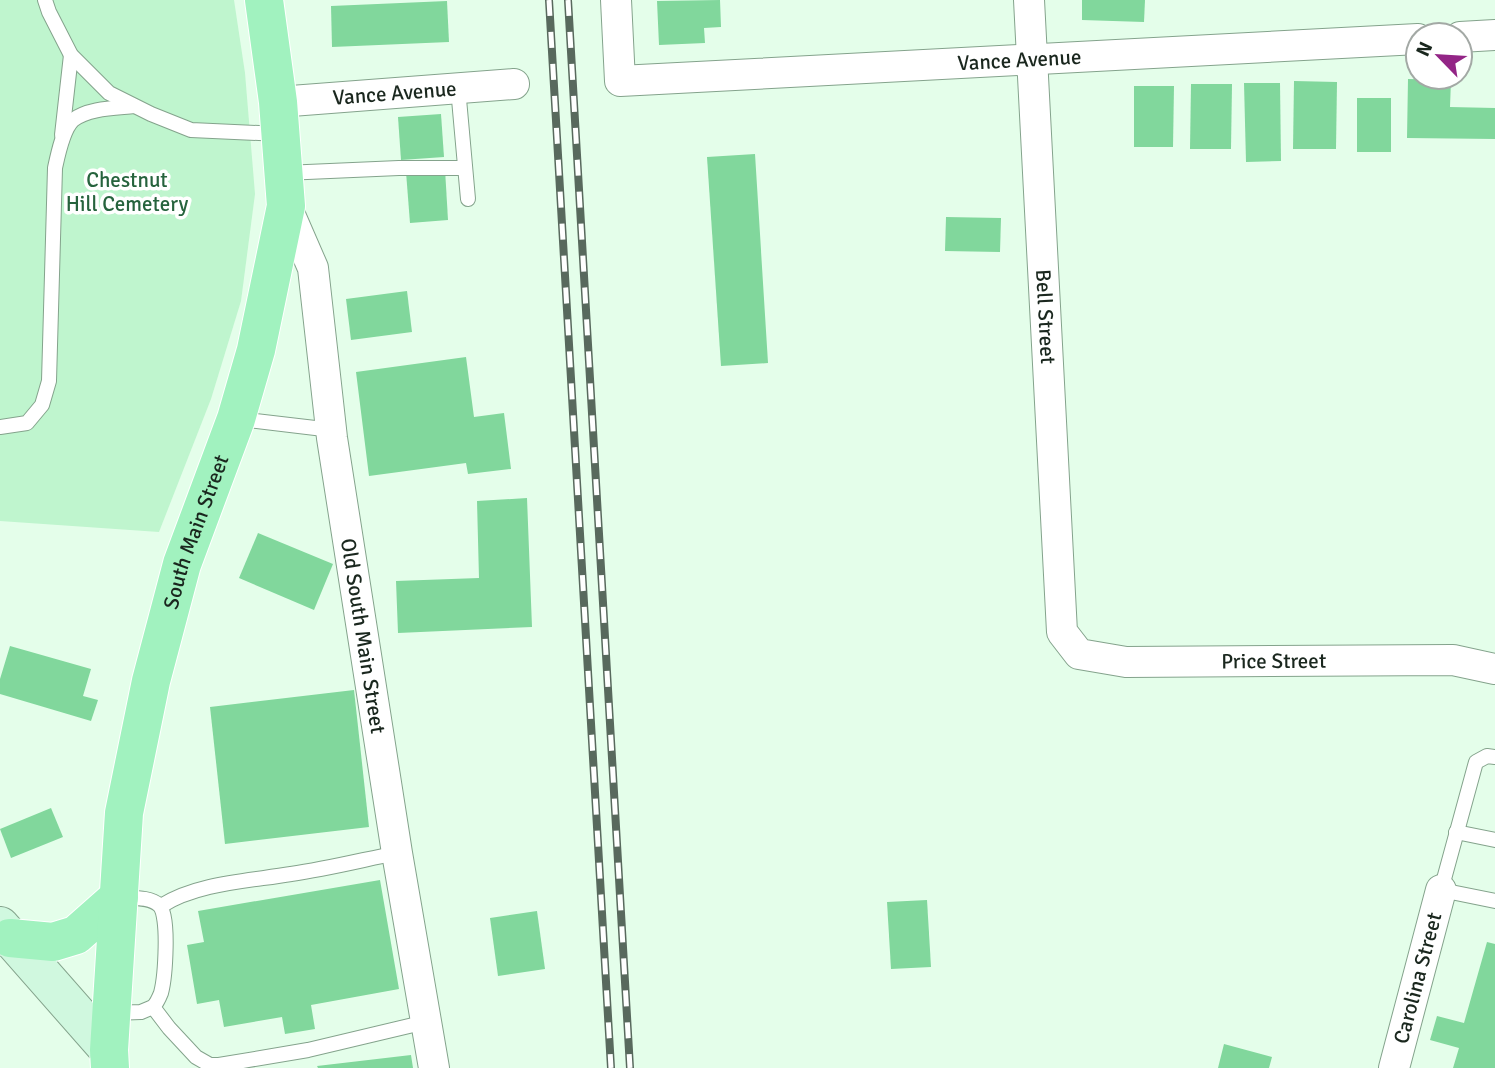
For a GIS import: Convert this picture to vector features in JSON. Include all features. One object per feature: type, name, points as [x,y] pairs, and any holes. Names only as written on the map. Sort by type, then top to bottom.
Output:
[{"type":"main road","name":"South Main Street","points":[[115,1062],[112,1013],[124,813],[151,681],[182,564],[236,419],[256,350],[285,189],[264,0]]},
{"type":"main road","points":[[5,932],[53,942],[76,935],[119,897]]},
{"type":"street","name":"Vance Avenue","points":[[616,0],[620,80],[1404,40]]},
{"type":"street","name":"Bell Street","points":[[1029,0],[1062,632]]},
{"type":"street","points":[[1474,36],[1495,35]]},
{"type":"street","name":"Vance Avenue","points":[[279,118],[457,88],[514,84]]},
{"type":"street","name":"Old South Main Street","points":[[285,189],[313,268],[332,430],[397,853],[434,1068]]},
{"type":"street","name":"Price Street","points":[[1062,632],[1079,654],[1126,662],[1453,660],[1495,668]]},
{"type":"street","name":"Carolina Street","points":[[1394,1068],[1441,890]]},
{"type":"street","points":[[5,932],[115,1062]]},
{"type":"lane","points":[[46,0],[49,12],[72,55],[109,93],[134,106],[191,130],[279,118]]},
{"type":"lane","points":[[0,427],[27,423],[42,405],[49,381],[55,168],[61,143],[72,55]]},
{"type":"lane","points":[[457,88],[468,199]]},
{"type":"lane","points":[[61,143],[73,120],[93,110],[134,106]]},
{"type":"lane","points":[[285,189],[399,167],[465,168]]},
{"type":"lane","points":[[236,419],[332,430]]},
{"type":"lane","points":[[1495,757],[1487,756],[1476,762],[1441,890],[1495,901]]},
{"type":"lane","points":[[1456,832],[1495,840]]},
{"type":"lane","points":[[160,906],[173,898],[202,889],[397,853]]},
{"type":"lane","points":[[112,1013],[141,1012],[153,1007],[161,993],[163,982],[166,929],[164,912],[160,906],[141,898],[119,897]]},
{"type":"lane","points":[[153,1007],[196,1057],[210,1065],[309,1050],[426,1022]]},
{"type":"green space","name":"Chestnut Hill Cemetery","points":[[0,0],[234,0],[245,73],[255,194],[241,301],[211,399],[159,532],[0,521]]},
{"type":"building","points":[[720,0],[721,27],[704,28],[705,43],[659,45],[657,1]]},
{"type":"building","points":[[1082,0],[1145,0],[1144,22],[1082,20]]},
{"type":"building","points":[[447,1],[449,42],[332,47],[331,6]]},
{"type":"building","points":[[1294,81],[1337,82],[1336,149],[1293,149]]},
{"type":"building","points":[[1244,83],[1280,83],[1281,161],[1246,162]]},
{"type":"building","points":[[1191,84],[1232,84],[1231,149],[1190,149]]},
{"type":"building","points":[[1134,86],[1174,86],[1173,147],[1134,147]]},
{"type":"building","points":[[1408,91],[1451,91],[1450,107],[1495,108],[1495,139],[1407,138]]},
{"type":"building","points":[[1357,98],[1391,98],[1391,152],[1357,152]]},
{"type":"building","points":[[441,114],[444,157],[401,160],[398,117]]},
{"type":"building","points":[[755,154],[768,363],[721,366],[707,157]]},
{"type":"building","points":[[445,169],[448,220],[410,223],[406,172]]},
{"type":"building","points":[[946,217],[1001,218],[1000,252],[945,251]]},
{"type":"building","points":[[407,291],[412,332],[351,340],[346,299]]},
{"type":"building","points":[[466,357],[474,417],[504,413],[511,469],[468,474],[466,463],[369,476],[356,372]]},
{"type":"building","points":[[527,498],[532,627],[398,633],[396,581],[479,578],[477,501]]},
{"type":"building","points":[[258,533],[333,564],[314,610],[239,578]]},
{"type":"building","points":[[10,646],[91,669],[83,696],[98,700],[91,721],[0,694],[0,679]]},
{"type":"building","points":[[354,690],[369,827],[225,844],[210,707]]},
{"type":"building","points":[[51,808],[63,837],[11,858],[0,829]]},
{"type":"building","points":[[380,880],[399,989],[311,1005],[315,1029],[285,1034],[282,1017],[224,1027],[219,1000],[197,1004],[187,945],[204,942],[198,911]]},
{"type":"building","points":[[927,900],[931,967],[891,969],[887,902]]},
{"type":"building","points":[[537,911],[545,969],[498,976],[490,918]]},
{"type":"building","points":[[1487,942],[1495,944],[1495,1068],[1453,1068],[1459,1048],[1430,1040],[1437,1016],[1464,1023]]},
{"type":"building","points":[[1224,1044],[1272,1057],[1269,1068],[1218,1068]]},
{"type":"building","points":[[411,1055],[413,1068],[317,1066]]},
{"type":"railway","points":[[549,0],[611,1068]]},
{"type":"railway","points":[[568,0],[630,1068]]}]
